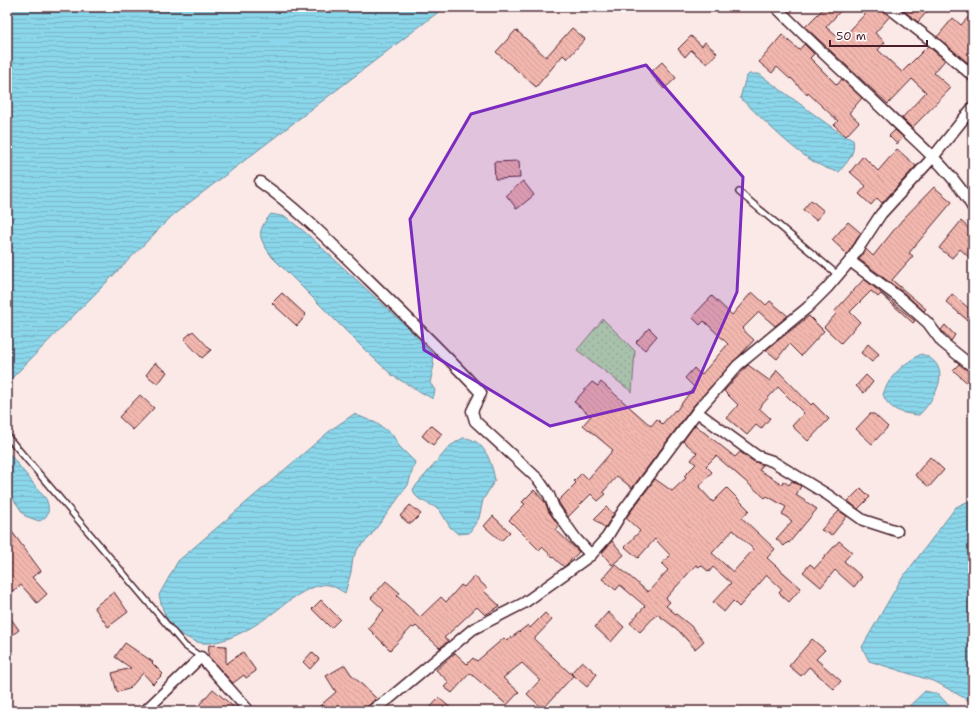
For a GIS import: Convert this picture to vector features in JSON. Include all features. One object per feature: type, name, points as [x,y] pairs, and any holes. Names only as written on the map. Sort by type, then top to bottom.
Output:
[{"type":"street","points":[[776,7],[811,43],[934,156],[962,188],[973,208]]},
{"type":"street","points":[[888,7],[936,44],[973,76]]},
{"type":"street","points":[[371,711],[390,698],[473,629],[524,603],[591,555],[607,537],[623,511],[698,412],[738,365],[806,308],[838,275],[850,261],[881,214],[934,156],[973,107]]},
{"type":"street","points":[[260,182],[290,204],[332,243],[423,332],[481,393],[472,411],[475,421],[538,479],[549,495],[554,508],[576,539],[591,555]]},
{"type":"street","points":[[850,261],[901,299],[928,323],[942,342],[973,367]]},
{"type":"street","points":[[698,412],[757,456],[772,461],[863,520],[897,532]]},
{"type":"street","points":[[145,711],[202,657],[250,711]]},
{"type":"lane","points":[[739,192],[838,275]]},
{"type":"lane","points":[[7,436],[185,646],[202,657]]},
{"type":"highlighted area","points":[[646,65],[743,177],[737,292],[693,392],[550,426],[424,350],[410,219],[471,114]]},
{"type":"green space","points":[[603,319],[635,351],[632,392],[577,350]]},
{"type":"water","points":[[7,7],[445,7],[172,216],[7,383]]},
{"type":"water","points":[[749,74],[759,74],[841,134],[853,140],[854,145],[852,154],[839,172],[826,168],[800,152],[740,98],[746,77]]},
{"type":"water","points":[[271,214],[286,217],[306,233],[405,325],[432,353],[434,365],[430,383],[435,390],[433,399],[393,376],[272,257],[264,245],[261,236],[263,226]]},
{"type":"water","points":[[921,354],[931,359],[937,366],[940,374],[939,382],[931,400],[919,415],[907,414],[888,404],[883,394],[893,376],[908,362]]},
{"type":"water","points":[[354,414],[376,423],[392,434],[399,446],[415,462],[408,485],[369,538],[359,547],[353,558],[345,593],[328,585],[322,585],[310,589],[292,598],[270,616],[252,627],[221,641],[202,643],[181,635],[168,620],[159,595],[178,561],[332,429]]},
{"type":"water","points":[[463,438],[470,439],[482,447],[492,466],[495,480],[483,500],[479,518],[469,533],[458,534],[450,527],[439,509],[419,499],[415,495],[413,489],[450,446]]},
{"type":"water","points":[[7,451],[46,499],[48,512],[43,519],[39,521],[25,516],[7,490]]},
{"type":"water","points":[[973,499],[973,703],[936,682],[869,661],[862,647],[900,581],[956,507]]},
{"type":"water","points":[[925,691],[938,694],[954,711],[904,711]]},
{"type":"building","points":[[825,7],[844,7],[826,27],[841,40],[865,14],[864,12],[868,7],[882,7],[884,12],[890,16],[875,33],[885,42],[878,50],[902,72],[928,46],[945,60],[934,73],[951,88],[912,128],[902,118],[926,92],[912,79],[888,104],[805,27]]},
{"type":"building","points":[[899,7],[931,7],[918,22]]},
{"type":"building","points":[[973,12],[973,58],[968,63],[937,37],[953,18],[961,25]]},
{"type":"building","points":[[572,28],[585,39],[567,59],[563,55],[536,87],[496,52],[516,30],[546,57]]},
{"type":"building","points":[[782,35],[799,50],[804,44],[814,54],[810,58],[837,85],[842,79],[862,98],[849,113],[859,122],[846,136],[834,125],[838,121],[808,93],[807,95],[791,78],[790,79],[777,67],[772,73],[759,62]]},
{"type":"building","points":[[691,36],[702,46],[705,42],[717,53],[707,64],[691,50],[685,57],[678,49]]},
{"type":"building","points":[[662,62],[676,78],[664,89],[650,73]]},
{"type":"building","points":[[895,130],[903,137],[897,144],[889,136]]},
{"type":"building","points":[[897,149],[916,166],[882,203],[877,198],[871,205],[859,194],[866,186],[850,172],[863,156],[878,171]]},
{"type":"building","points":[[519,161],[520,178],[495,179],[494,162]]},
{"type":"building","points":[[523,181],[534,195],[517,209],[506,195]]},
{"type":"building","points":[[934,187],[952,202],[909,253],[913,256],[892,280],[926,309],[924,311],[905,294],[859,259],[866,249],[873,256],[902,220]]},
{"type":"building","points":[[811,200],[824,211],[816,220],[803,210]]},
{"type":"building","points":[[961,221],[973,232],[973,261],[960,249],[952,258],[939,248]]},
{"type":"building","points":[[848,222],[861,233],[847,254],[832,240]]},
{"type":"building","points":[[864,279],[915,321],[913,323],[881,294],[878,297],[871,291],[850,312],[860,322],[841,343],[824,327],[836,314],[834,312]]},
{"type":"building","points":[[752,292],[766,305],[770,301],[788,316],[775,326],[759,312],[742,329],[754,340],[694,405],[632,488],[617,476],[603,492],[606,494],[598,501],[591,494],[568,517],[558,501],[576,483],[574,481],[582,473],[588,479],[613,450],[583,425],[591,416],[574,402],[592,382],[598,386],[601,382],[651,426],[657,419],[662,424],[675,410],[676,411],[694,387],[685,378],[694,368],[701,375],[728,344],[704,321],[700,325],[692,317],[712,296],[732,315]]},
{"type":"building","points":[[282,293],[306,315],[297,326],[272,303]]},
{"type":"building","points":[[952,294],[973,312],[973,325],[946,302]]},
{"type":"building","points":[[809,316],[824,331],[801,356],[789,344],[777,359],[766,350]]},
{"type":"building","points":[[945,325],[955,335],[951,341],[941,330]]},
{"type":"building","points":[[649,328],[657,336],[645,350],[636,342]]},
{"type":"building","points":[[193,331],[211,350],[202,358],[184,339]]},
{"type":"building","points":[[868,344],[879,354],[872,362],[861,353]]},
{"type":"building","points":[[155,363],[167,372],[158,384],[146,375]]},
{"type":"building","points":[[959,364],[973,373],[973,388],[953,370]]},
{"type":"building","points":[[748,365],[770,381],[777,370],[811,405],[813,403],[829,419],[808,441],[792,426],[804,413],[778,387],[759,408],[770,418],[761,429],[756,425],[747,435],[727,418],[738,405],[724,391]]},
{"type":"building","points":[[866,375],[873,382],[864,393],[856,386]]},
{"type":"building","points":[[140,395],[154,408],[133,430],[119,417]]},
{"type":"building","points":[[870,414],[874,414],[888,427],[872,444],[856,429]]},
{"type":"building","points":[[431,425],[442,434],[433,445],[422,436]]},
{"type":"building","points":[[695,425],[735,457],[740,452],[753,461],[763,465],[759,470],[782,484],[783,481],[789,485],[792,481],[801,486],[796,495],[817,509],[789,543],[788,542],[784,546],[776,539],[792,521],[782,514],[786,507],[767,496],[765,498],[716,456],[706,466],[712,472],[699,487],[713,502],[727,488],[749,510],[742,518],[775,549],[767,558],[801,588],[789,602],[779,593],[782,589],[767,575],[739,607],[733,601],[724,612],[713,602],[731,583],[713,567],[709,572],[701,565],[699,567],[696,565],[666,598],[670,602],[666,606],[691,626],[704,641],[695,649],[678,630],[657,614],[640,632],[630,623],[645,606],[620,585],[616,590],[602,579],[615,564],[648,592],[668,570],[662,564],[670,555],[655,539],[638,558],[625,547],[640,531],[626,518],[655,479],[672,491],[686,478],[684,476],[696,464],[691,460],[697,453],[683,441]],"holes":[[[733,530],[753,550],[733,572],[712,553]]]},
{"type":"building","points":[[930,457],[944,470],[929,487],[915,475]]},
{"type":"building","points":[[861,488],[870,497],[858,509],[848,501]]},
{"type":"building","points":[[534,490],[545,502],[549,512],[559,526],[555,529],[579,552],[564,567],[542,547],[539,550],[509,520],[525,504],[522,502]]},
{"type":"building","points":[[410,505],[421,514],[412,523],[408,523],[400,516]]},
{"type":"building","points":[[606,507],[614,514],[605,528],[594,519]]},
{"type":"building","points":[[839,511],[847,516],[832,535],[821,530]]},
{"type":"building","points":[[493,516],[510,532],[501,541],[484,526]]},
{"type":"building","points":[[7,525],[41,571],[32,577],[47,594],[37,603],[21,585],[7,595]]},
{"type":"building","points":[[612,541],[624,555],[612,565],[602,553]]},
{"type":"building","points":[[839,541],[852,552],[844,561],[862,577],[854,587],[835,570],[821,587],[803,572],[810,564],[815,568]]},
{"type":"building","points":[[474,576],[487,588],[484,591],[500,606],[485,615],[477,607],[444,638],[448,641],[440,648],[416,626],[414,628],[412,627],[390,650],[368,628],[384,610],[371,598],[386,581],[400,593],[397,596],[420,617],[441,597],[446,602],[461,585],[464,587]]},
{"type":"building","points":[[114,592],[128,612],[108,627],[94,607]]},
{"type":"building","points":[[321,600],[340,619],[331,628],[312,609]]},
{"type":"building","points":[[608,612],[624,627],[611,642],[595,627]]},
{"type":"building","points":[[7,613],[19,630],[7,639]]},
{"type":"building","points":[[545,613],[552,620],[534,639],[573,676],[543,709],[527,694],[540,680],[522,663],[503,678],[519,692],[507,705],[470,673],[452,693],[444,687],[449,682],[436,670],[455,653],[467,664],[473,658],[477,661],[504,638],[507,641],[528,625],[530,628]]},
{"type":"building","points":[[812,639],[825,650],[816,659],[841,681],[834,689],[809,667],[801,676],[789,666]]},
{"type":"building","points":[[125,643],[153,662],[152,663],[163,674],[153,684],[143,673],[129,689],[117,692],[112,673],[131,668],[115,657]]},
{"type":"building","points":[[209,645],[226,646],[226,664],[243,652],[256,671],[246,678],[244,675],[233,683],[208,656]]},
{"type":"building","points":[[312,652],[319,659],[310,669],[303,662]]},
{"type":"building","points":[[582,661],[597,674],[587,687],[571,673]]},
{"type":"building","points":[[345,665],[351,674],[376,698],[363,711],[314,711],[336,692],[326,676]]},
{"type":"building","points":[[213,689],[238,711],[194,711]]},
{"type":"building","points":[[439,698],[454,711],[427,711]]}]
